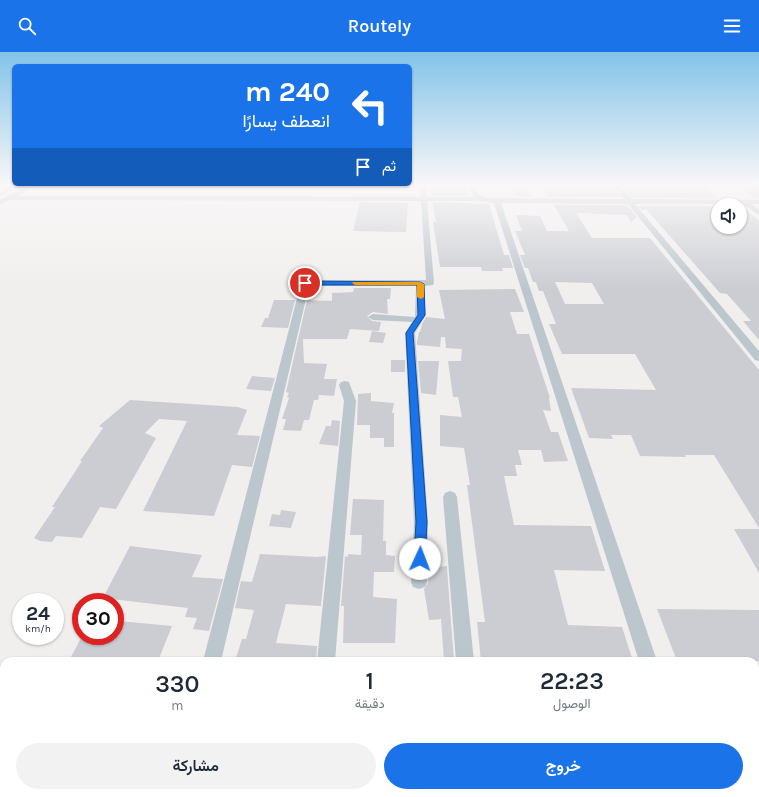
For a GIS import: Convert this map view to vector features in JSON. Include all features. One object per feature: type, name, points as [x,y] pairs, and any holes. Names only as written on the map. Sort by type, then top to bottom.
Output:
[{"type":"street","points":[[213,657],[305,283],[430,284],[425,220]]},
{"type":"street","points":[[503,220],[647,657]]},
{"type":"street","points":[[645,220],[759,358]]},
{"type":"street","points":[[419,582],[421,522],[410,333],[421,315],[420,284]]},
{"type":"street","points":[[373,317],[418,320]]},
{"type":"street","points":[[326,657],[350,401],[345,385]]},
{"type":"street","points":[[450,497],[465,657]]},
{"type":"building","points":[[356,220],[407,220],[406,232],[353,231]]},
{"type":"building","points":[[436,220],[494,220],[504,255],[509,255],[513,268],[502,268],[503,271],[482,271],[481,267],[440,267],[433,222],[436,222]]},
{"type":"building","points":[[518,220],[542,220],[547,231],[569,231],[563,220],[580,220],[592,238],[650,238],[759,370],[759,528],[714,455],[685,455],[686,457],[640,456],[631,435],[611,435],[613,439],[589,438],[571,388],[656,390],[635,354],[562,354],[549,324],[556,324],[543,291],[539,291],[536,282],[533,282],[528,268],[525,268],[520,255],[525,255],[515,231],[522,231]],"holes":[[[555,282],[592,283],[604,304],[565,304]]]},
{"type":"building","points":[[655,220],[711,220],[711,234],[747,234],[747,220],[759,221],[759,340],[743,321],[751,321],[727,294],[720,293]]},
{"type":"building","points":[[354,288],[391,288],[390,299],[387,299],[388,314],[373,312],[367,316],[372,321],[381,322],[379,331],[350,329],[347,339],[303,339],[304,363],[327,364],[324,379],[337,379],[334,396],[319,395],[318,400],[314,400],[309,420],[304,420],[301,431],[283,430],[286,419],[282,419],[289,398],[287,397],[289,393],[286,392],[307,300],[332,301],[332,293],[353,292]]},
{"type":"building","points":[[515,289],[524,312],[510,312],[517,334],[529,334],[550,398],[551,411],[543,410],[551,432],[558,432],[568,461],[544,462],[541,450],[518,450],[522,465],[515,465],[517,476],[504,476],[514,525],[591,526],[605,571],[554,570],[568,625],[622,627],[632,657],[481,657],[477,622],[485,622],[467,485],[470,485],[464,448],[440,446],[440,415],[462,417],[458,397],[453,397],[448,361],[461,361],[462,349],[446,348],[445,337],[441,337],[440,347],[417,345],[419,332],[426,317],[445,319],[439,290]]},
{"type":"building","points":[[274,300],[295,300],[288,328],[261,327],[265,318],[268,318]]},
{"type":"building","points":[[372,331],[386,333],[383,343],[369,342]]},
{"type":"building","points":[[391,360],[405,360],[405,372],[391,372]]},
{"type":"building","points":[[418,361],[439,361],[436,395],[421,393]]},
{"type":"building","points":[[252,376],[275,378],[271,391],[246,389]]},
{"type":"building","points":[[371,393],[371,401],[394,403],[392,413],[394,413],[394,447],[384,447],[384,438],[370,438],[370,425],[357,425],[358,394]]},
{"type":"building","points":[[130,400],[238,407],[247,410],[237,435],[260,436],[252,467],[232,465],[214,516],[143,511],[187,421],[159,419],[145,433],[156,438],[116,509],[100,507],[82,538],[56,536],[52,542],[40,541],[34,538],[55,507],[52,507],[82,461],[80,461],[103,428],[99,426]]},
{"type":"building","points":[[332,420],[340,421],[338,446],[319,444],[326,426],[331,426]]},
{"type":"building","points":[[353,499],[384,500],[383,541],[386,541],[386,555],[395,556],[394,572],[374,572],[373,597],[397,599],[395,643],[343,643],[344,606],[341,606],[345,556],[348,557],[348,554],[361,555],[362,535],[350,535]]},
{"type":"building","points":[[281,510],[296,512],[291,528],[269,526],[272,514],[280,515]]},
{"type":"building","points":[[734,529],[759,529],[759,573]]},
{"type":"building","points":[[130,546],[202,555],[192,577],[223,579],[209,631],[193,629],[197,618],[185,617],[188,608],[124,600],[124,593],[106,593]]},
{"type":"building","points":[[260,554],[317,557],[326,556],[321,606],[286,604],[276,643],[317,646],[316,657],[236,657],[242,639],[246,639],[254,610],[235,608],[241,581],[252,582]]},
{"type":"building","points":[[447,566],[454,657],[444,657],[441,619],[429,620],[424,589],[428,583],[429,568]]},
{"type":"building","points":[[657,609],[759,610],[759,657],[675,657]]},
{"type":"building","points":[[124,621],[172,626],[160,657],[71,657],[77,645],[124,645]]},
{"type":"slow traffic","points":[[355,283],[420,284],[421,297]]},
{"type":"route","points":[[305,283],[420,284],[421,315],[410,333],[421,522],[420,559]]}]
